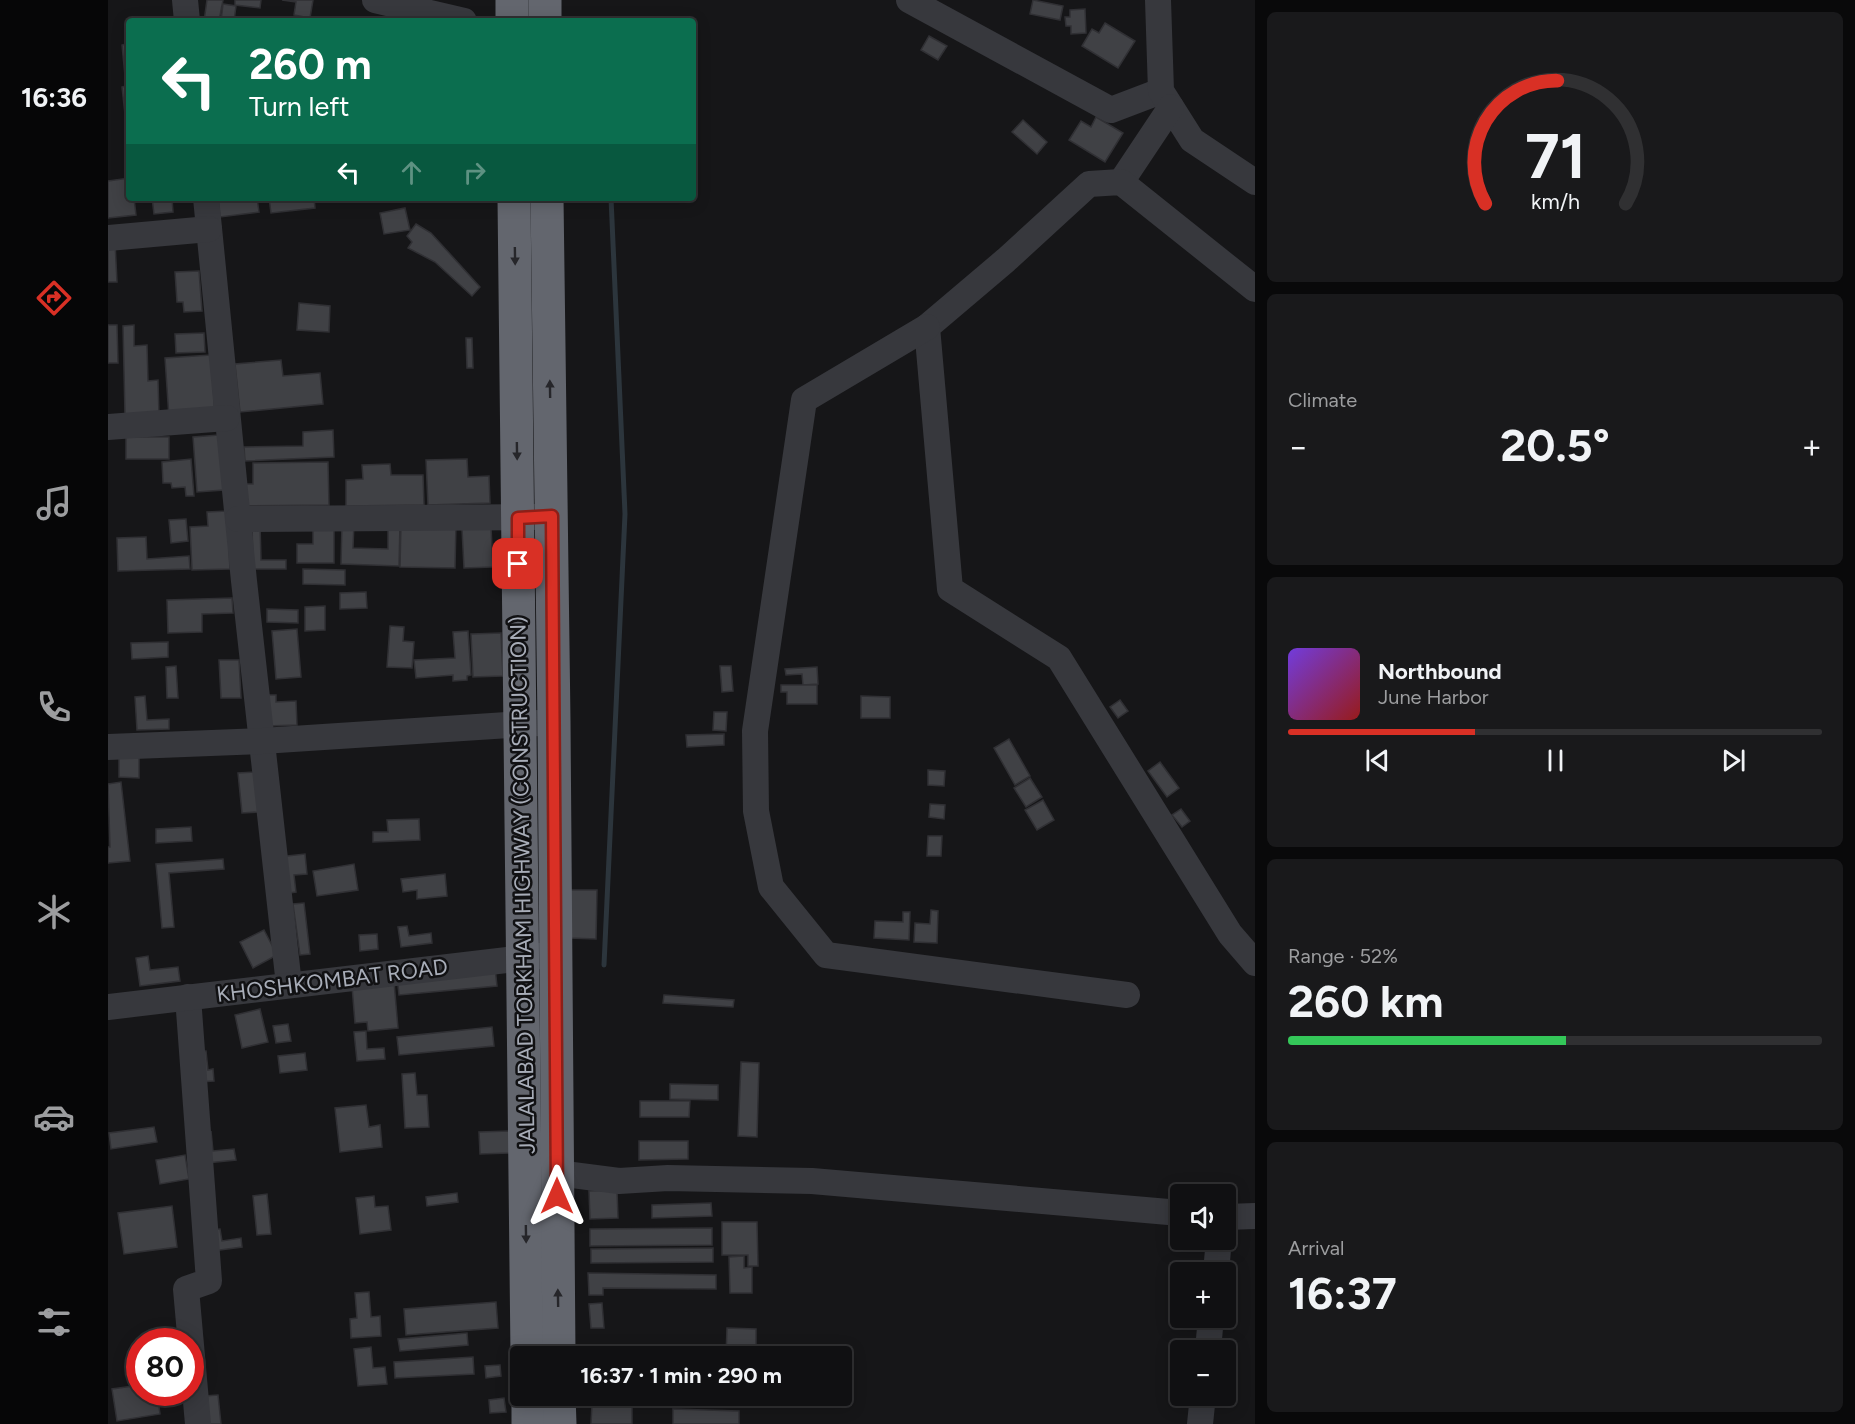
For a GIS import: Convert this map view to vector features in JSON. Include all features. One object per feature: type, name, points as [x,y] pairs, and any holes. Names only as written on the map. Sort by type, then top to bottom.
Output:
[{"type":"highway","points":[[512,0],[512,18]]},
{"type":"highway","points":[[545,0],[545,18]]},
{"type":"highway","name":"JALALABAD TORKHAM HIGHWAY (CONSTRUCTION)","points":[[514,201],[527,1346]]},
{"type":"highway","points":[[547,201],[555,721],[559,1346]]},
{"type":"highway","points":[[528,1406],[528,1424]]},
{"type":"highway","points":[[559,1406],[560,1424]]},
{"type":"street","points":[[185,0],[187,18]]},
{"type":"street","points":[[375,0],[451,18]]},
{"type":"street","points":[[909,0],[1111,110],[1166,99]]},
{"type":"street","points":[[1158,0],[1166,99],[1192,140],[1255,182]]},
{"type":"street","points":[[1121,182],[1166,99]]},
{"type":"street","points":[[1127,995],[826,955],[771,887],[756,811],[755,731],[804,400],[927,327],[1006,260],[1089,184],[1121,182],[1255,289]]},
{"type":"street","points":[[206,201],[227,418],[289,985]]},
{"type":"street","points":[[108,238],[209,229]]},
{"type":"street","points":[[927,327],[950,589],[1059,658],[1230,934],[1255,963]]},
{"type":"street","points":[[108,427],[227,418]]},
{"type":"street","points":[[238,519],[552,516]]},
{"type":"street","points":[[108,747],[262,741],[555,721]]},
{"type":"street","name":"KHOSHKOMBAT ROAD","points":[[108,1008],[555,954]]},
{"type":"street","points":[[188,997],[209,1281],[186,1289],[198,1424]]},
{"type":"street","points":[[557,1173],[619,1181],[668,1178],[812,1181],[1170,1212]]},
{"type":"street","points":[[1236,1217],[1255,1216]]},
{"type":"street","points":[[1200,1424],[1202,1406]]},
{"type":"building","points":[[207,0],[223,0],[220,18],[204,18]]},
{"type":"building","points":[[235,0],[261,0],[260,8],[235,5]]},
{"type":"building","points":[[282,0],[313,0],[310,18],[294,15],[296,2]]},
{"type":"building","points":[[1033,0],[1063,6],[1060,20],[1030,14]]},
{"type":"building","points":[[223,4],[236,6],[234,18],[221,18]]},
{"type":"building","points":[[1085,9],[1086,33],[1071,34],[1071,26],[1066,26],[1065,17],[1070,17],[1070,10]]},
{"type":"building","points":[[1105,23],[1135,41],[1118,68],[1082,46],[1092,29],[1099,33]]},
{"type":"building","points":[[929,36],[947,46],[938,60],[921,50]]},
{"type":"building","points":[[126,44],[126,86],[122,45]]},
{"type":"building","points":[[126,86],[126,114],[125,114],[122,87]]},
{"type":"building","points":[[1096,117],[1123,133],[1105,162],[1069,140],[1081,121],[1091,127]]},
{"type":"building","points":[[1023,120],[1047,142],[1037,154],[1012,132]]},
{"type":"building","points":[[126,178],[126,201],[134,201],[136,215],[108,218],[108,181]]},
{"type":"building","points":[[152,201],[172,201],[173,212],[154,214]]},
{"type":"building","points":[[218,201],[257,201],[259,212],[220,217]]},
{"type":"building","points":[[269,201],[314,201],[315,208],[271,213]]},
{"type":"building","points":[[405,208],[410,230],[384,234],[380,213]]},
{"type":"building","points":[[416,224],[431,233],[480,287],[472,296],[435,262],[408,248],[412,242],[407,236]]},
{"type":"building","points":[[115,242],[117,282],[108,282],[108,243]]},
{"type":"building","points":[[199,271],[202,311],[184,312],[183,302],[177,302],[175,272]]},
{"type":"building","points":[[299,303],[330,306],[329,332],[297,330]]},
{"type":"building","points":[[108,325],[117,325],[118,363],[108,363]]},
{"type":"building","points":[[134,325],[134,346],[147,345],[148,381],[158,380],[159,415],[125,416],[123,326]]},
{"type":"building","points":[[204,333],[205,352],[176,353],[175,334]]},
{"type":"building","points":[[466,338],[472,338],[473,368],[467,368]]},
{"type":"building","points":[[211,355],[215,415],[169,418],[165,358]]},
{"type":"building","points":[[281,360],[283,376],[320,373],[323,404],[240,412],[235,364]]},
{"type":"building","points":[[333,430],[334,457],[245,461],[244,447],[303,446],[303,432]]},
{"type":"building","points":[[219,435],[224,490],[197,492],[193,437]]},
{"type":"building","points":[[126,437],[169,437],[169,459],[126,459]]},
{"type":"building","points":[[191,459],[194,496],[186,496],[185,487],[172,488],[171,483],[163,483],[162,462]]},
{"type":"building","points":[[467,459],[468,477],[489,476],[490,503],[428,505],[426,460]]},
{"type":"building","points":[[328,462],[329,505],[241,506],[241,484],[253,484],[253,463]]},
{"type":"building","points":[[390,464],[391,475],[423,475],[424,505],[346,506],[346,480],[363,479],[362,465]]},
{"type":"building","points":[[227,511],[230,569],[192,570],[190,527],[208,526],[207,512]]},
{"type":"building","points":[[186,519],[188,541],[171,543],[169,520]]},
{"type":"building","points":[[313,522],[334,523],[334,563],[297,563],[297,544],[313,544]]},
{"type":"building","points":[[342,522],[354,522],[353,548],[388,549],[388,524],[400,524],[399,566],[341,564]]},
{"type":"building","points":[[401,522],[456,523],[455,568],[400,567]]},
{"type":"building","points":[[252,523],[260,523],[261,560],[286,560],[286,569],[253,569]]},
{"type":"building","points":[[491,527],[493,567],[464,568],[462,529]]},
{"type":"building","points":[[146,537],[147,559],[189,556],[190,569],[118,571],[117,538]]},
{"type":"building","points":[[303,569],[345,570],[345,585],[303,584]]},
{"type":"building","points":[[366,592],[367,608],[340,609],[340,593]]},
{"type":"building","points":[[232,598],[233,613],[202,614],[202,632],[168,633],[167,600]]},
{"type":"building","points":[[325,606],[325,630],[305,631],[305,607]]},
{"type":"building","points":[[267,609],[298,610],[298,623],[267,622]]},
{"type":"building","points":[[390,626],[404,627],[403,641],[414,642],[412,668],[387,667]]},
{"type":"building","points":[[297,629],[301,677],[276,679],[272,631]]},
{"type":"building","points":[[468,631],[471,675],[467,676],[467,680],[453,681],[453,675],[416,678],[414,660],[455,658],[453,632]]},
{"type":"building","points":[[501,633],[503,676],[473,677],[471,634]]},
{"type":"building","points":[[168,642],[168,657],[132,659],[131,643]]},
{"type":"building","points":[[219,660],[239,660],[241,698],[221,698]]},
{"type":"building","points":[[176,666],[178,698],[167,698],[166,667]]},
{"type":"building","points":[[720,666],[731,666],[733,691],[722,692]]},
{"type":"building","points":[[817,667],[818,684],[803,685],[802,674],[786,675],[785,669]]},
{"type":"building","points":[[781,685],[817,685],[817,704],[787,704],[787,692],[781,692]]},
{"type":"building","points":[[265,695],[276,695],[276,702],[296,701],[297,725],[267,726]]},
{"type":"building","points":[[145,696],[147,720],[169,719],[169,729],[137,730],[135,697]]},
{"type":"building","points":[[861,696],[890,697],[890,718],[861,718]]},
{"type":"building","points":[[1120,700],[1128,711],[1118,718],[1110,707]]},
{"type":"building","points":[[714,712],[727,712],[726,731],[713,730]]},
{"type":"building","points":[[724,734],[724,745],[687,747],[686,735]]},
{"type":"building","points":[[1009,739],[1030,776],[1015,785],[994,748]]},
{"type":"building","points":[[119,755],[139,755],[139,778],[119,777]]},
{"type":"building","points":[[1160,762],[1179,788],[1167,797],[1148,771]]},
{"type":"building","points":[[928,770],[945,771],[944,786],[928,785]]},
{"type":"building","points":[[255,772],[258,812],[242,813],[238,773]]},
{"type":"building","points":[[1030,778],[1042,797],[1026,807],[1014,788]]},
{"type":"building","points":[[121,782],[130,861],[108,863],[108,847],[110,847],[108,784]]},
{"type":"building","points":[[1043,800],[1054,820],[1037,830],[1025,810]]},
{"type":"building","points":[[930,804],[945,805],[944,819],[929,817]]},
{"type":"building","points":[[1181,809],[1190,821],[1182,827],[1172,815]]},
{"type":"building","points":[[419,819],[420,840],[373,842],[373,832],[388,832],[387,820]]},
{"type":"building","points":[[191,827],[192,841],[156,843],[156,829]]},
{"type":"building","points":[[928,836],[942,836],[941,856],[927,856]]},
{"type":"building","points":[[305,854],[307,874],[294,875],[296,892],[282,894],[278,857]]},
{"type":"building","points":[[223,859],[224,869],[169,873],[174,927],[162,928],[156,864]]},
{"type":"building","points":[[354,864],[358,890],[317,896],[313,871]]},
{"type":"building","points":[[445,874],[447,896],[417,899],[417,890],[403,892],[401,879]]},
{"type":"building","points":[[570,890],[597,890],[596,939],[569,938]]},
{"type":"building","points":[[304,903],[310,954],[300,955],[293,904]]},
{"type":"building","points":[[931,910],[938,911],[937,943],[914,942],[915,923],[930,924]]},
{"type":"building","points":[[903,912],[910,912],[909,940],[874,938],[875,921],[903,922]]},
{"type":"building","points":[[407,926],[409,936],[431,933],[432,943],[401,947],[398,927]]},
{"type":"building","points":[[264,930],[277,955],[253,968],[240,942]]},
{"type":"building","points":[[377,934],[378,949],[360,951],[359,935]]},
{"type":"building","points":[[148,956],[150,970],[178,967],[180,981],[140,986],[136,958]]},
{"type":"building","points":[[495,967],[497,986],[399,995],[397,976]]},
{"type":"building","points":[[394,982],[398,1028],[368,1031],[367,1022],[355,1023],[352,986]]},
{"type":"building","points":[[664,995],[734,1000],[733,1007],[663,1003]]},
{"type":"building","points":[[260,1009],[268,1042],[242,1048],[235,1015]]},
{"type":"building","points":[[288,1024],[291,1041],[276,1043],[273,1026]]},
{"type":"building","points":[[492,1027],[494,1046],[399,1055],[397,1037]]},
{"type":"building","points":[[366,1031],[367,1049],[384,1048],[385,1059],[357,1061],[354,1032]]},
{"type":"building","points":[[206,1051],[208,1070],[213,1069],[214,1081],[199,1082],[196,1052]]},
{"type":"building","points":[[305,1053],[307,1070],[280,1073],[278,1056]]},
{"type":"building","points":[[741,1062],[759,1063],[757,1137],[738,1136]]},
{"type":"building","points":[[415,1073],[417,1095],[427,1095],[429,1127],[405,1128],[402,1074]]},
{"type":"building","points":[[670,1084],[718,1085],[718,1100],[670,1099]]},
{"type":"building","points":[[640,1101],[690,1101],[689,1117],[640,1117]]},
{"type":"building","points":[[366,1105],[369,1127],[380,1125],[382,1147],[340,1152],[335,1108]]},
{"type":"building","points":[[154,1127],[157,1142],[111,1149],[109,1133]]},
{"type":"building","points":[[211,1131],[213,1151],[234,1149],[236,1160],[207,1163]]},
{"type":"building","points":[[510,1131],[511,1153],[480,1154],[479,1132]]},
{"type":"building","points":[[639,1141],[688,1141],[688,1159],[639,1160]]},
{"type":"building","points":[[185,1155],[189,1179],[160,1184],[156,1160]]},
{"type":"building","points":[[617,1190],[618,1218],[590,1219],[589,1191]]},
{"type":"building","points":[[457,1193],[458,1202],[427,1206],[426,1197]]},
{"type":"building","points":[[267,1194],[271,1234],[257,1235],[253,1196]]},
{"type":"building","points":[[374,1196],[375,1207],[388,1206],[391,1230],[360,1234],[356,1198]]},
{"type":"building","points":[[711,1203],[712,1216],[652,1218],[652,1205]]},
{"type":"building","points":[[172,1206],[177,1247],[124,1254],[118,1213]]},
{"type":"building","points":[[722,1222],[757,1222],[758,1266],[748,1266],[748,1255],[722,1255]]},
{"type":"building","points":[[712,1228],[712,1245],[590,1246],[590,1229]]},
{"type":"building","points":[[220,1229],[222,1241],[241,1238],[242,1247],[213,1251],[210,1230]]},
{"type":"building","points":[[713,1248],[713,1262],[591,1263],[591,1249]]},
{"type":"building","points":[[744,1256],[744,1268],[752,1267],[752,1293],[730,1293],[729,1257]]},
{"type":"building","points":[[588,1273],[716,1275],[716,1289],[603,1288],[603,1295],[589,1295]]},
{"type":"building","points":[[369,1292],[371,1317],[380,1316],[381,1336],[351,1338],[350,1319],[357,1318],[355,1293]]},
{"type":"building","points":[[496,1302],[498,1328],[406,1335],[404,1309]]},
{"type":"building","points":[[602,1303],[604,1328],[591,1328],[589,1304]]},
{"type":"building","points":[[727,1328],[756,1329],[756,1346],[726,1346]]},
{"type":"building","points":[[467,1333],[468,1345],[400,1351],[398,1339]]},
{"type":"building","points":[[371,1347],[373,1368],[385,1367],[387,1384],[358,1386],[354,1349]]},
{"type":"building","points":[[473,1357],[474,1374],[395,1378],[394,1362]]},
{"type":"building","points":[[500,1365],[501,1376],[486,1378],[485,1366]]},
{"type":"building","points":[[126,1387],[126,1406],[159,1406],[160,1414],[117,1421],[112,1389]]},
{"type":"building","points":[[218,1395],[221,1424],[207,1424],[204,1396]]},
{"type":"building","points":[[504,1398],[506,1412],[490,1413],[489,1400]]},
{"type":"building","points":[[592,1406],[632,1406],[632,1424],[591,1424]]},
{"type":"building","points":[[673,1409],[739,1411],[739,1424],[673,1424]]},
{"type":"waterway","points":[[604,965],[625,514],[611,201]]},
{"type":"route","points":[[518,564],[518,518],[552,516],[557,1196]]}]
